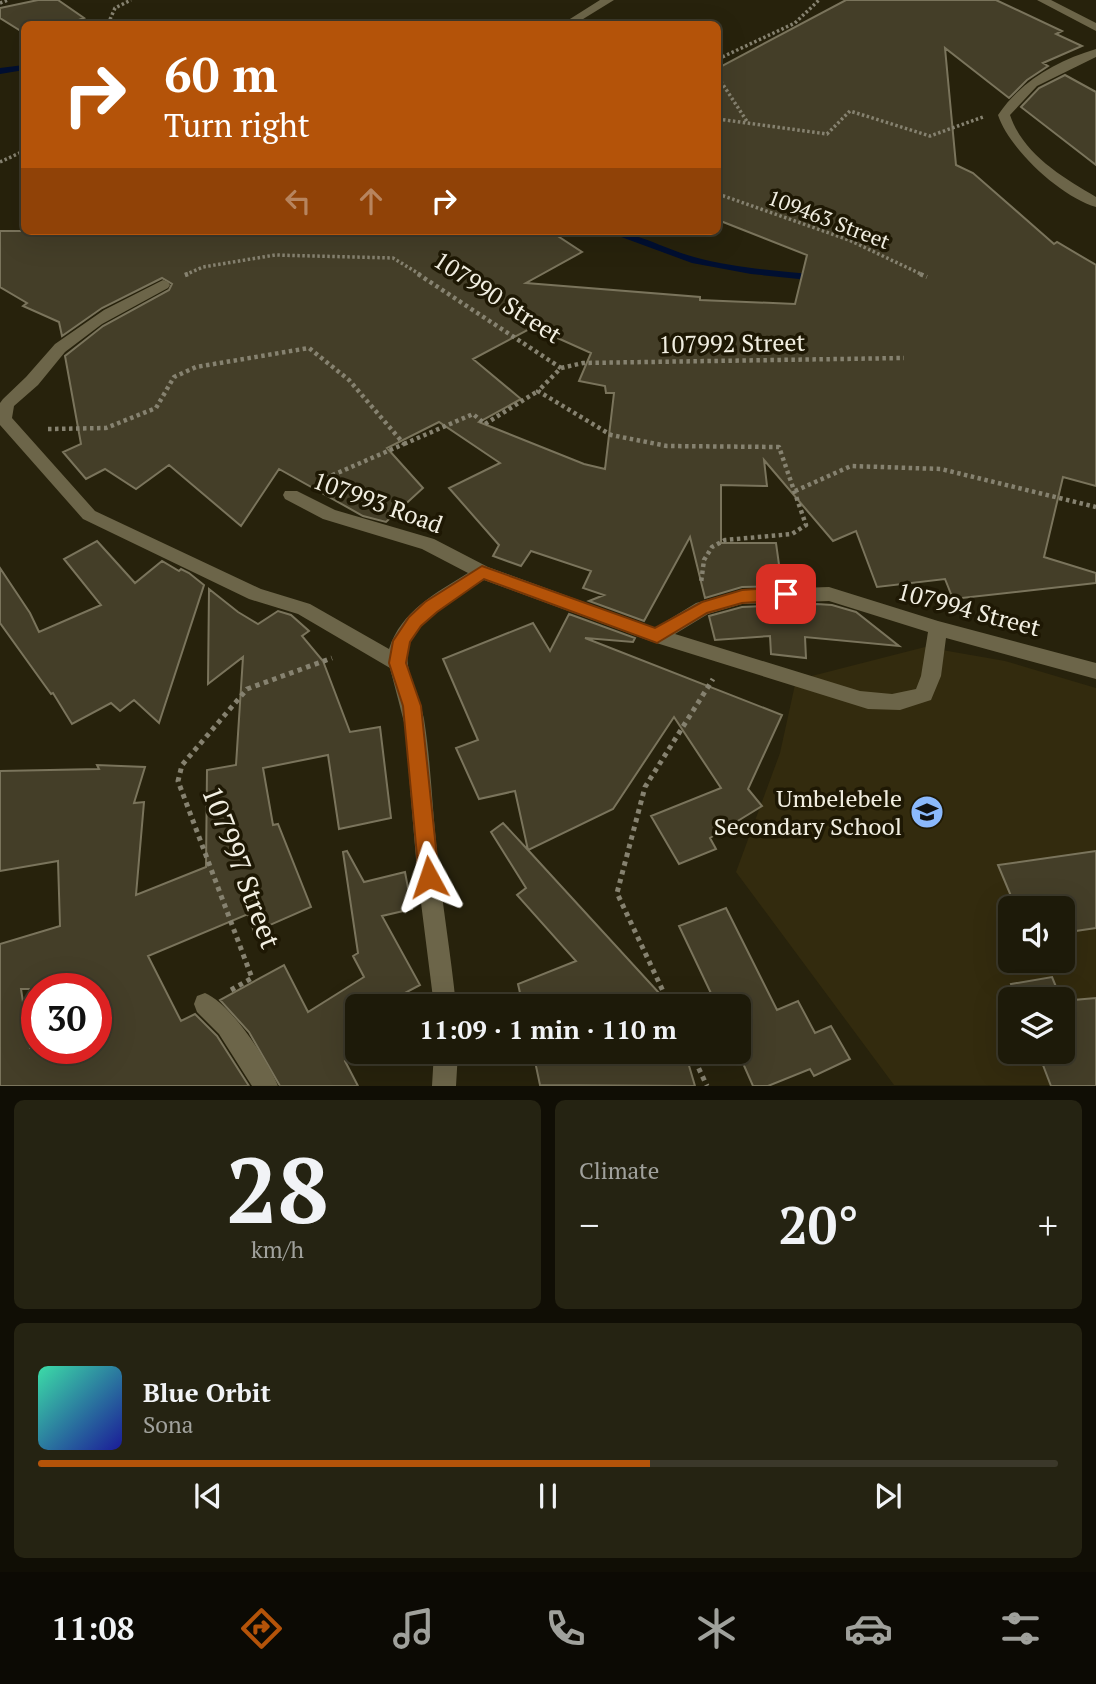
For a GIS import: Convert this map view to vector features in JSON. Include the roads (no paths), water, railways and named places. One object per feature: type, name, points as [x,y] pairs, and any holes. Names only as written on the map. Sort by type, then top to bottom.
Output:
[{"type":"street","points":[[573,21],[608,0]]},
{"type":"street","points":[[1043,0],[1096,28]]},
{"type":"street","points":[[1096,53],[1041,76],[1023,89],[1004,115],[1010,134],[1026,152],[1096,203]]},
{"type":"street","points":[[163,285],[97,319],[59,349],[35,378],[3,409],[4,419],[89,515],[115,530],[255,594],[303,609],[397,663]]},
{"type":"street","name":"107993 Road","points":[[291,495],[329,515],[428,544],[482,572],[657,636],[860,699],[890,704],[912,701],[924,694],[931,676],[938,628]]},
{"type":"street","points":[[443,994],[431,902],[412,706],[397,663],[401,641],[415,621],[482,572]]},
{"type":"street","name":"107994 Street","points":[[657,636],[702,608],[742,597],[829,594],[938,628],[1096,671]]},
{"type":"street","points":[[205,1004],[228,1026],[266,1086]]},
{"type":"street","points":[[444,1086],[445,1064]]},
{"type":"waterway","points":[[0,71],[21,68]]},
{"type":"waterway","points":[[621,235],[692,260],[751,271],[819,278]]},
{"type":"place","name":"Umbelebele Secondary School","points":[[927,812]]}]
